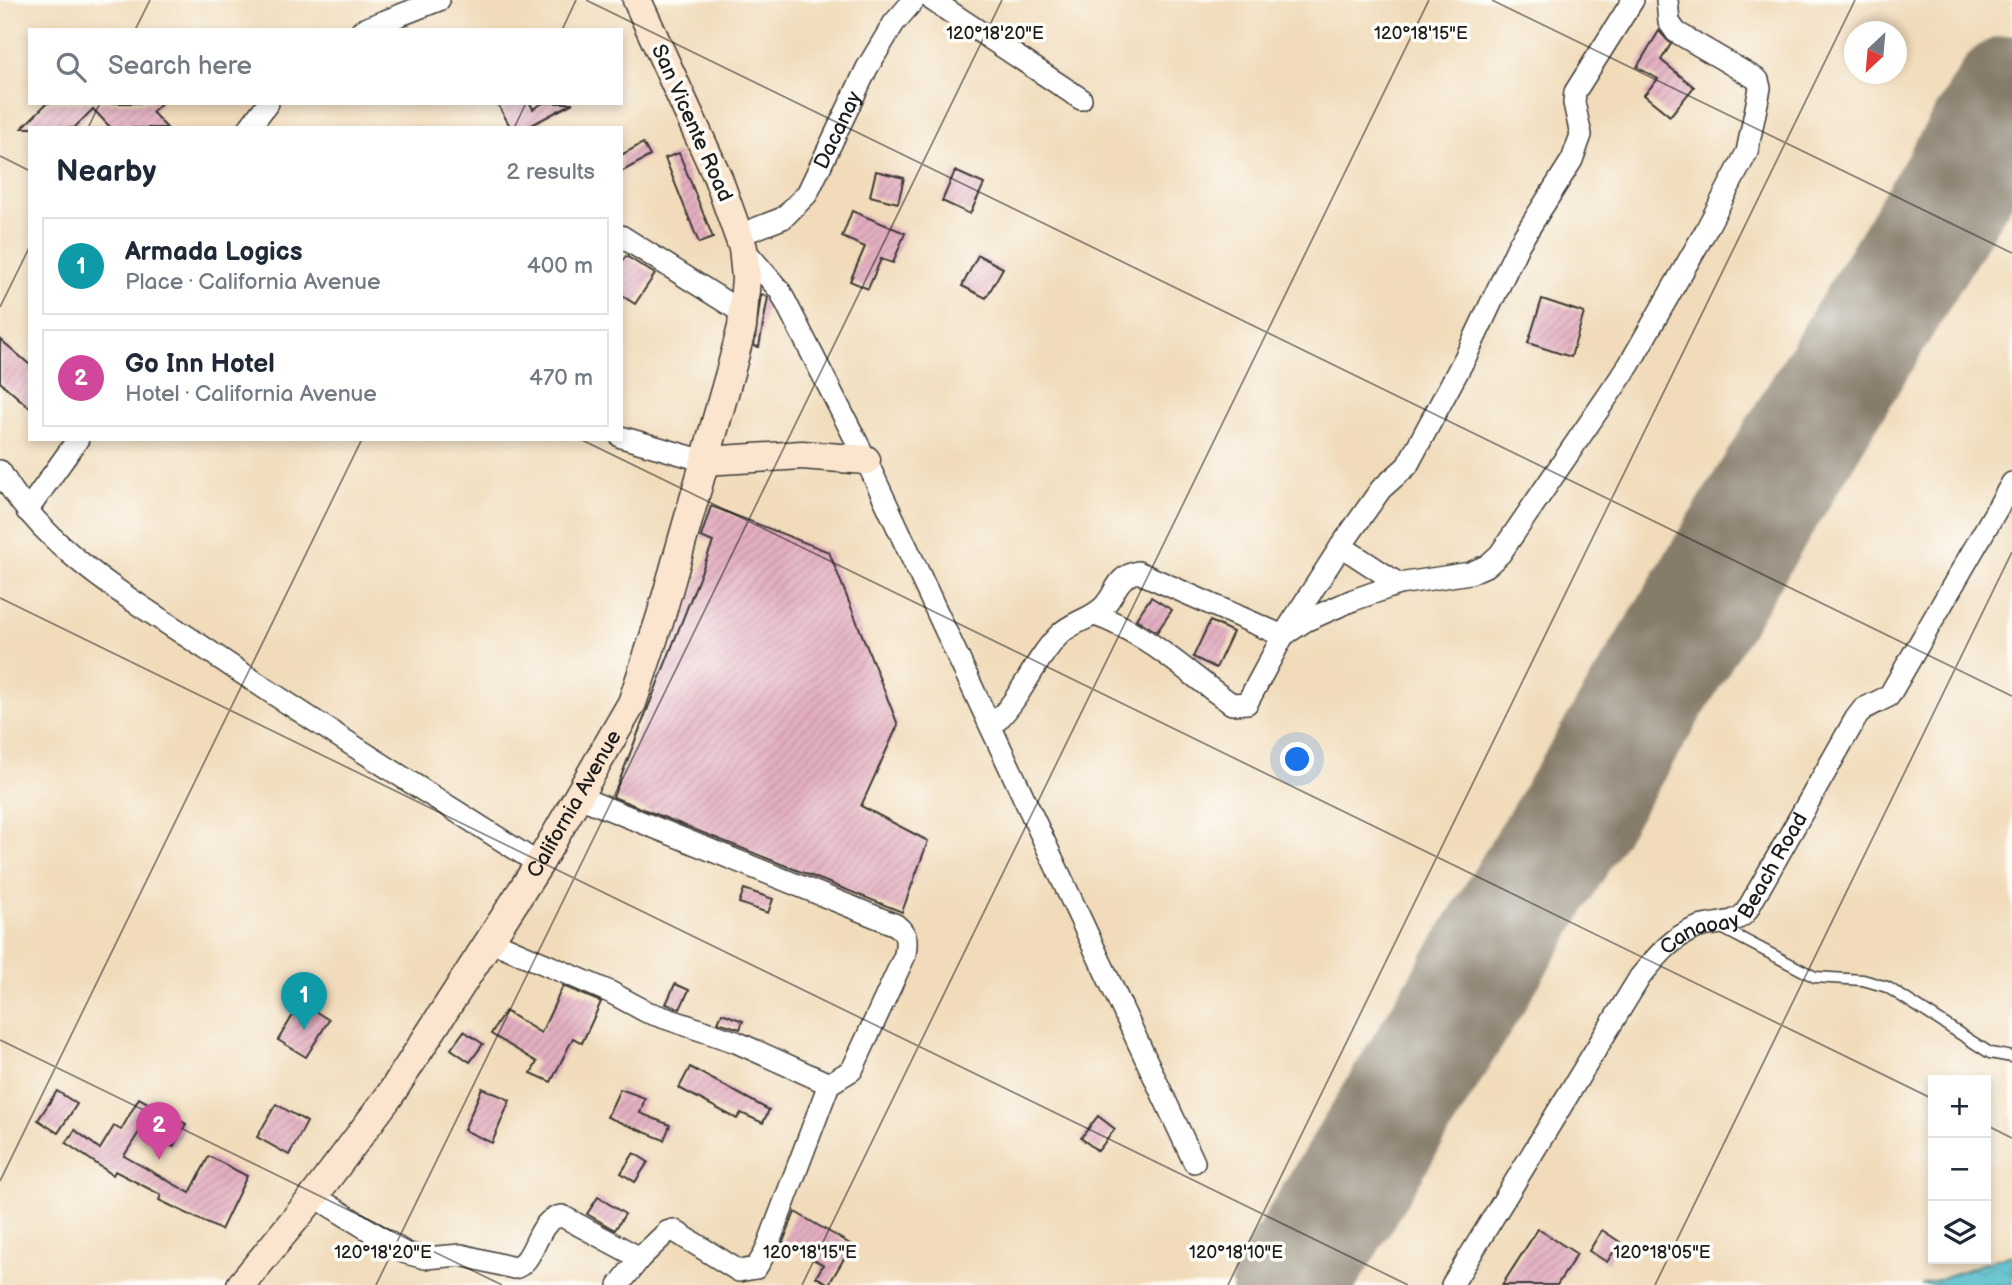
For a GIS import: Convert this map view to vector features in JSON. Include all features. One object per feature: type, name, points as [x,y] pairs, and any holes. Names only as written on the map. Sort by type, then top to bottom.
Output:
[{"type":"street","points":[[367,28],[439,0]]},
{"type":"street","name":"San Vicente Road","points":[[637,0],[718,178],[741,242]]},
{"type":"street","name":"Dacanay","points":[[741,242],[783,218],[807,194],[867,68],[894,23],[914,0]]},
{"type":"street","points":[[932,0],[1081,99]]},
{"type":"street","points":[[1095,614],[1111,620],[1239,706],[1247,703],[1256,693],[1283,636],[1341,546],[1381,489],[1407,466],[1466,356],[1519,244],[1572,160],[1581,135],[1574,103],[1575,92],[1633,0]]},
{"type":"street","points":[[1283,636],[1322,614],[1399,584],[1470,573],[1488,565],[1500,554],[1629,365],[1742,161],[1749,144],[1760,83],[1676,32],[1669,23],[1667,0]]},
{"type":"street","points":[[251,126],[266,105]]},
{"type":"street","points":[[623,237],[743,313]]},
{"type":"street","points":[[741,242],[780,291],[866,460],[1194,1162]]},
{"type":"street","name":"California Avenue","points":[[241,1285],[314,1196],[390,1095],[539,864],[632,704],[660,619],[732,369],[743,313],[746,278],[741,242]]},
{"type":"street","points":[[623,438],[705,461],[802,455],[866,460]]},
{"type":"street","points":[[27,511],[77,441]]},
{"type":"street","points":[[0,471],[27,511],[54,542],[84,566],[260,686],[539,864]]},
{"type":"street","name":"Canaoay Beach Road","points":[[1452,1285],[1640,977],[1674,940],[1693,929],[1737,919],[1746,912],[1856,718],[1863,709],[1889,696],[2012,483]]},
{"type":"street","points":[[1341,546],[1399,584]]},
{"type":"street","points":[[990,726],[1008,712],[1058,636],[1070,624],[1095,614],[1107,604],[1118,581],[1138,572],[1283,636]]},
{"type":"street","points":[[579,797],[896,925],[908,940],[905,955],[852,1070],[829,1084],[765,1253],[756,1268],[739,1271],[673,1230],[667,1232],[640,1258],[619,1285]]},
{"type":"street","points":[[491,940],[610,992],[647,1012],[736,1042],[829,1084]]},
{"type":"street","points":[[314,1196],[406,1252],[425,1258],[461,1255],[518,1267],[547,1224],[562,1216],[640,1258]]},
{"type":"lane","points":[[1712,923],[1815,977],[1863,980],[1886,987],[1990,1053],[2012,1057]]},
{"type":"water","points":[[2012,1254],[2012,1285],[1921,1285],[1983,1264],[1991,1264],[1991,1261]]},
{"type":"building","points":[[1659,31],[1671,44],[1661,60],[1694,87],[1670,116],[1644,95],[1658,79],[1637,67]]},
{"type":"building","points":[[45,105],[160,105],[152,112],[165,126],[109,126],[93,109],[76,126],[22,128]]},
{"type":"building","points":[[498,105],[531,105],[533,109],[540,105],[569,105],[530,126],[510,126]]},
{"type":"building","points":[[643,143],[650,156],[623,171],[623,154]]},
{"type":"building","points":[[679,153],[713,238],[699,243],[665,158]]},
{"type":"building","points":[[876,171],[904,178],[898,203],[870,196]]},
{"type":"building","points":[[955,171],[984,184],[970,214],[942,201]]},
{"type":"building","points":[[852,211],[905,233],[893,263],[881,259],[868,289],[850,281],[865,247],[842,237]]},
{"type":"building","points":[[978,255],[1003,268],[986,298],[962,286]]},
{"type":"building","points":[[626,256],[655,274],[635,304],[623,296],[623,260]]},
{"type":"building","points":[[761,294],[768,297],[759,347],[754,346]]},
{"type":"building","points":[[1542,299],[1584,313],[1571,357],[1528,343]]},
{"type":"building","points":[[0,339],[28,363],[28,406],[0,382]]},
{"type":"building","points":[[711,506],[829,552],[898,725],[861,806],[928,841],[902,912],[613,797],[713,542],[701,537]]},
{"type":"building","points":[[1151,597],[1172,610],[1157,632],[1136,619]]},
{"type":"building","points":[[1210,621],[1233,632],[1216,668],[1193,657]]},
{"type":"building","points":[[744,889],[773,899],[768,913],[739,903]]},
{"type":"building","points":[[675,984],[689,990],[680,1009],[666,1004]]},
{"type":"building","points":[[563,986],[601,1002],[582,1043],[573,1038],[551,1082],[531,1073],[537,1062],[491,1034],[505,1011],[541,1033]]},
{"type":"building","points":[[301,1002],[329,1020],[306,1057],[278,1040]]},
{"type":"building","points":[[722,1013],[743,1021],[740,1029],[718,1022]]},
{"type":"building","points":[[464,1031],[483,1044],[470,1062],[451,1049]]},
{"type":"building","points":[[690,1067],[769,1110],[763,1123],[741,1113],[737,1119],[679,1088]]},
{"type":"building","points":[[482,1088],[510,1100],[492,1143],[464,1130]]},
{"type":"building","points":[[620,1089],[645,1098],[640,1113],[670,1125],[664,1140],[607,1117]]},
{"type":"building","points":[[57,1091],[77,1104],[58,1133],[38,1120]]},
{"type":"building","points":[[139,1098],[186,1124],[173,1147],[141,1129],[124,1156],[190,1193],[209,1156],[247,1176],[221,1230],[159,1200],[161,1195],[115,1171],[113,1175],[66,1143],[75,1130],[100,1149],[114,1126],[121,1130]]},
{"type":"building","points":[[276,1104],[307,1122],[289,1155],[257,1137]]},
{"type":"building","points":[[1098,1116],[1115,1129],[1098,1151],[1081,1138]]},
{"type":"building","points":[[634,1153],[648,1162],[635,1182],[621,1173]]},
{"type":"building","points":[[598,1197],[625,1214],[615,1230],[587,1214]]},
{"type":"building","points":[[795,1212],[852,1245],[829,1284],[816,1277],[823,1265],[783,1242]]},
{"type":"building","points":[[1538,1229],[1577,1254],[1557,1285],[1502,1285]]},
{"type":"building","points":[[1602,1230],[1620,1242],[1607,1262],[1589,1251]]},
{"type":"runway","points":[[1290,1285],[2012,93]]},
{"type":"place","name":"Armada Logics","points":[[304,1030]]},
{"type":"place","name":"Go Inn Hotel","points":[[159,1160]]}]
